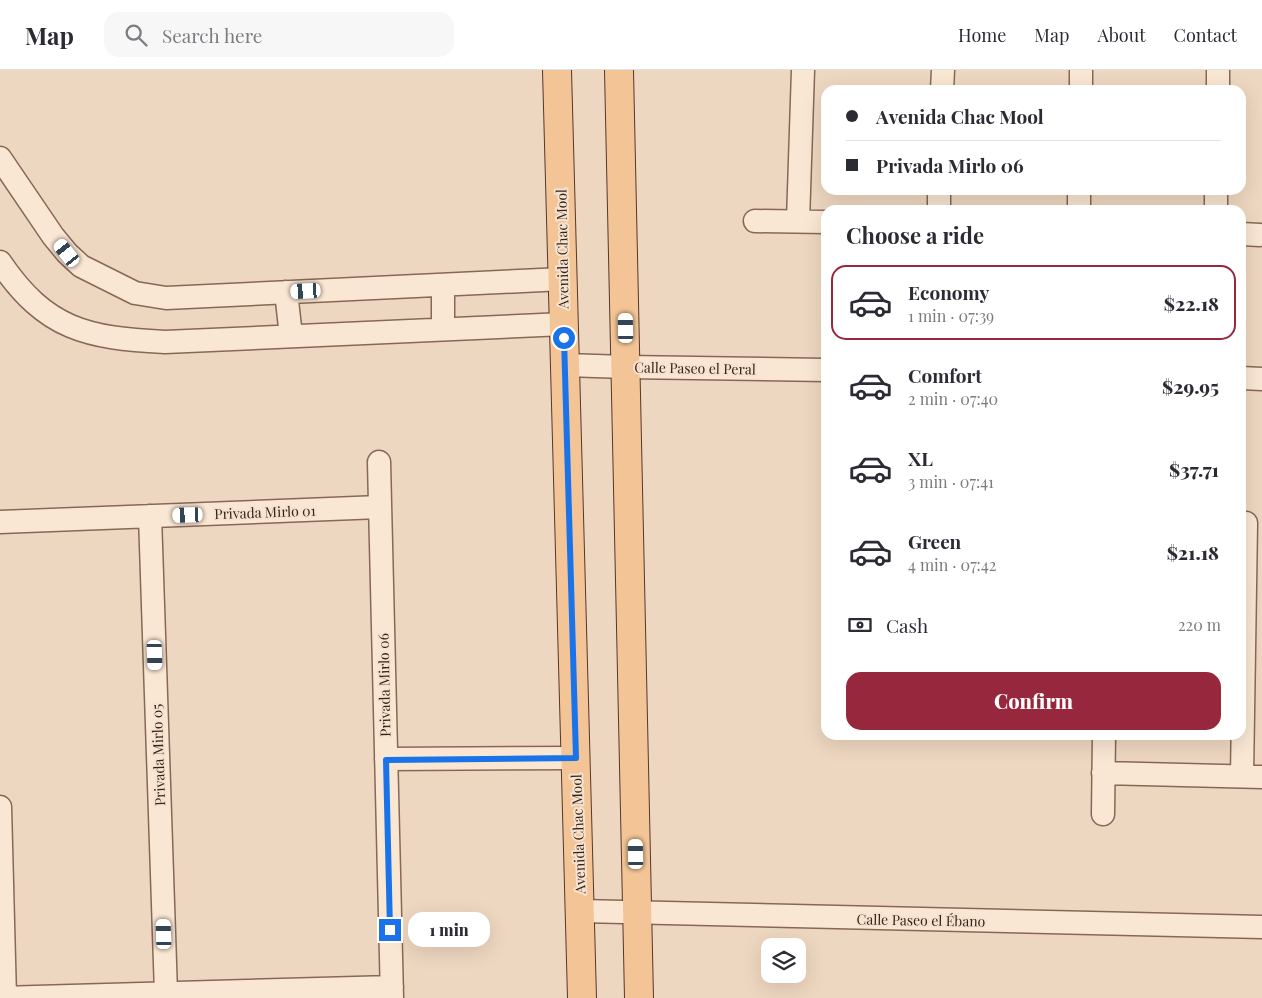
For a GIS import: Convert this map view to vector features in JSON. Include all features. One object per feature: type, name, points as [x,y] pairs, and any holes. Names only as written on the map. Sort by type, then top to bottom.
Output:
[{"type":"main road","name":"Avenida Chac Mool","points":[[557,70],[582,998]]},
{"type":"main road","points":[[619,70],[639,998]]},
{"type":"street","points":[[798,221],[803,70]]},
{"type":"street","points":[[942,85],[943,70]]},
{"type":"street","points":[[1081,70],[1081,85]]},
{"type":"street","points":[[1218,70],[1218,85]]},
{"type":"street","points":[[0,158],[53,236],[67,253],[81,266],[135,293],[166,298],[562,279]]},
{"type":"street","points":[[755,220],[821,222]]},
{"type":"street","points":[[0,262],[24,293],[48,315],[80,330],[120,340],[165,342],[564,324]]},
{"type":"street","points":[[443,285],[443,329]]},
{"type":"street","points":[[286,292],[291,336]]},
{"type":"street","name":"Calle Paseo el Peral","points":[[565,364],[626,367],[821,370]]},
{"type":"street","points":[[1246,378],[1262,379]]},
{"type":"street","name":"Privada Mirlo 06","points":[[379,462],[392,992]]},
{"type":"street","name":"Privada Mirlo 01","points":[[0,522],[380,507]]},
{"type":"street","name":"Privada Mirlo 05","points":[[150,516],[166,993]]},
{"type":"street","points":[[1103,773],[1252,777],[1250,523]]},
{"type":"street","points":[[1103,814],[1104,740]]},
{"type":"street","points":[[386,760],[576,758]]},
{"type":"street","points":[[0,807],[5,998]]},
{"type":"street","name":"Calle Paseo el Ébano","points":[[580,911],[1262,927]]},
{"type":"street","points":[[0,998],[166,993],[392,992]]},
{"type":"route","points":[[390,930],[386,760],[576,758],[564,338]]}]
